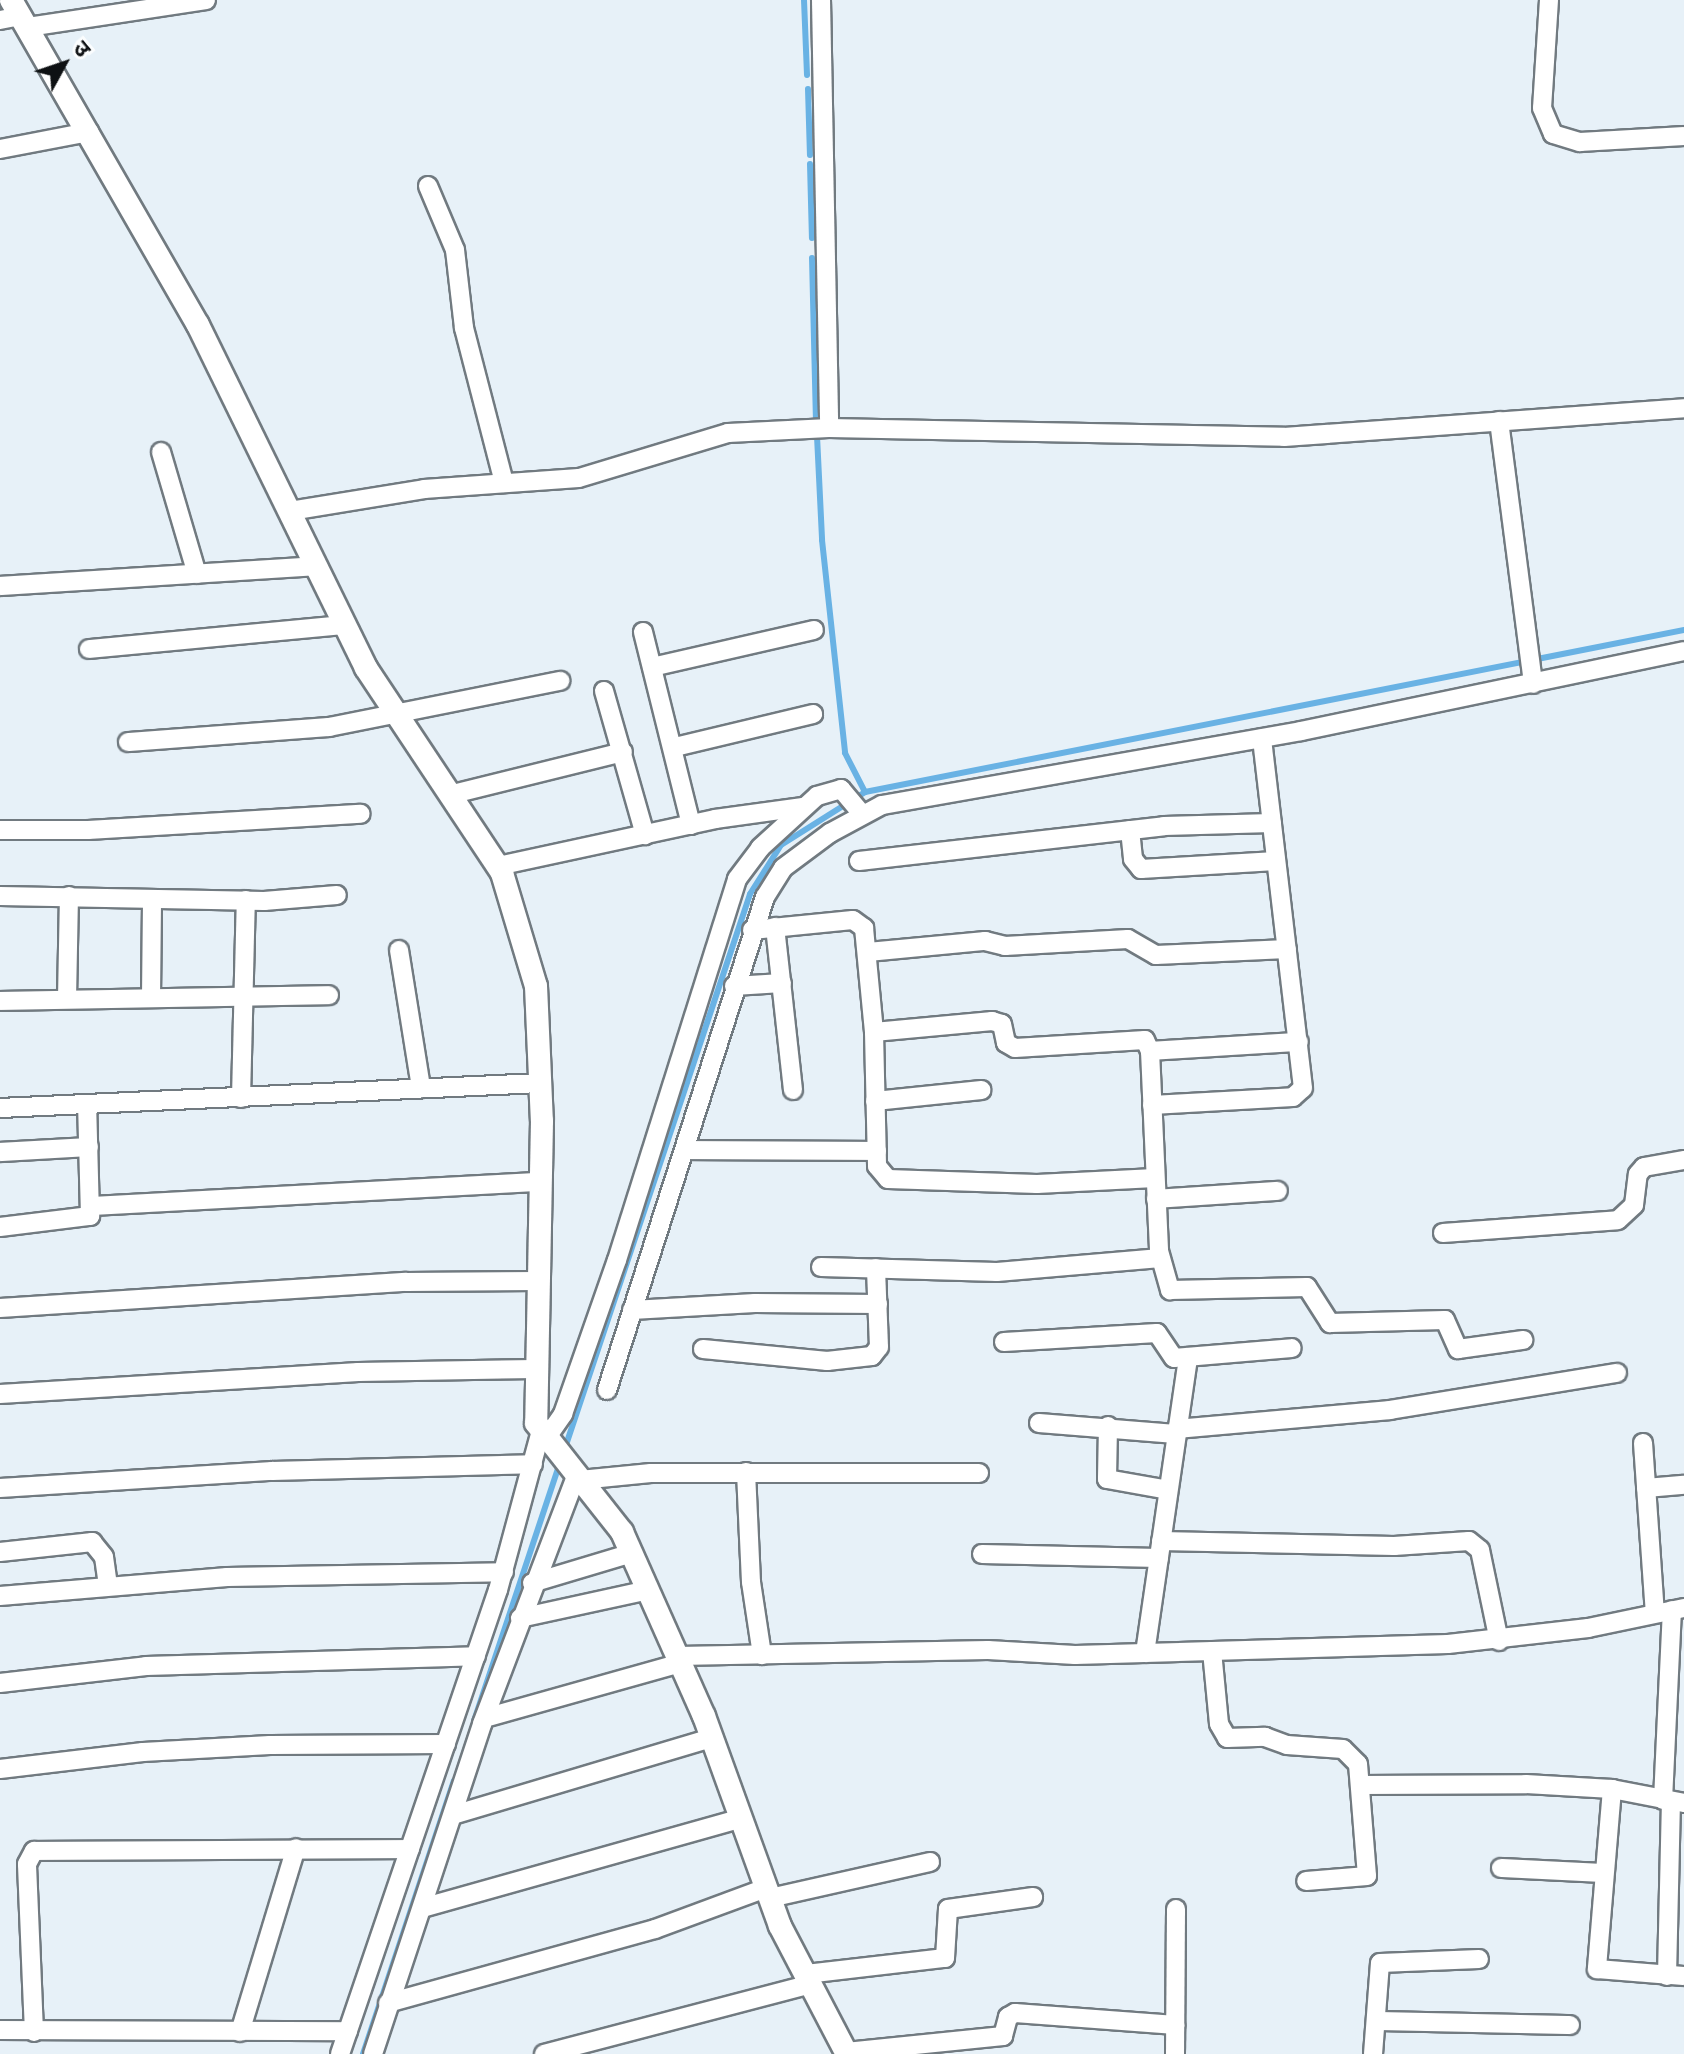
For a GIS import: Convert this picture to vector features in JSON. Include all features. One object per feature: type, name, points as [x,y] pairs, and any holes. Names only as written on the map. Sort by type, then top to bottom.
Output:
[{"type":"street","points":[[206,0],[15,16],[89,132],[198,325],[345,625],[397,715],[453,794],[498,866],[532,963],[540,1083],[535,1369],[545,1440],[602,1501],[632,1553],[712,1738],[768,1893],[846,2053],[1003,2036],[1008,2017],[1015,2013],[1176,2025]]},
{"type":"street","points":[[821,0],[829,428]]},
{"type":"street","points":[[1549,0],[1542,108],[1553,134],[1580,142],[1684,136]]},
{"type":"street","points":[[0,149],[89,132]]},
{"type":"street","points":[[428,186],[455,250],[464,328],[504,483]]},
{"type":"street","points":[[290,511],[374,495],[579,478],[710,436],[829,428],[1284,437],[1684,408]]},
{"type":"street","points":[[1499,421],[1524,647],[1531,678]]},
{"type":"street","points":[[161,452],[197,574]]},
{"type":"street","points":[[0,586],[317,566]]},
{"type":"street","points":[[89,649],[345,625]]},
{"type":"street","points":[[652,667],[814,630]]},
{"type":"street","points":[[643,632],[675,747],[691,825]]},
{"type":"street","points":[[340,2054],[504,1572],[533,1464],[563,1414],[617,1260],[730,894],[760,848],[801,807],[829,790],[855,804],[882,805],[1262,738],[1531,678],[1684,651]]},
{"type":"street","points":[[128,742],[329,727],[560,681]]},
{"type":"street","points":[[604,691],[645,835]]},
{"type":"street","points":[[675,747],[813,714]]},
{"type":"street","points":[[1152,1105],[1293,1097],[1304,1081],[1262,738]]},
{"type":"street","points":[[453,794],[623,752]]},
{"type":"street","points":[[607,1390],[686,1150],[752,930],[783,868],[855,804]]},
{"type":"street","points":[[498,866],[691,825],[801,807]]},
{"type":"street","points":[[0,830],[88,830],[361,814]]},
{"type":"street","points":[[859,861],[1130,830],[1272,823]]},
{"type":"street","points":[[1130,830],[1133,859],[1141,869],[1276,861]]},
{"type":"street","points":[[0,896],[246,900],[337,895]]},
{"type":"street","points":[[67,999],[69,896]]},
{"type":"street","points":[[151,998],[152,899]]},
{"type":"street","points":[[241,1098],[246,900]]},
{"type":"street","points":[[752,930],[860,921],[868,952],[874,1032],[877,1166],[888,1179],[1037,1184],[1155,1178]]},
{"type":"street","points":[[775,927],[793,1090]]},
{"type":"street","points":[[868,952],[985,941],[1005,946],[1128,939],[1156,955],[1287,949]]},
{"type":"street","points":[[399,950],[421,1088]]},
{"type":"street","points":[[734,986],[782,983]]},
{"type":"street","points":[[0,1001],[329,995]]},
{"type":"street","points":[[874,1032],[998,1021],[1009,1047],[1140,1039],[1150,1051],[1160,1258],[1170,1290],[1307,1287],[1330,1323],[1445,1320],[1458,1349],[1523,1340]]},
{"type":"street","points":[[1150,1051],[1299,1042]]},
{"type":"street","points":[[0,1108],[540,1083]]},
{"type":"street","points":[[875,1101],[981,1090]]},
{"type":"street","points":[[0,1227],[81,1221],[90,1216],[87,1105]]},
{"type":"street","points":[[0,1152],[89,1147]]},
{"type":"street","points":[[686,1150],[877,1151]]},
{"type":"street","points":[[1443,1233],[1618,1220],[1634,1205],[1644,1167],[1684,1160]]},
{"type":"street","points":[[92,1206],[540,1182]]},
{"type":"street","points":[[1156,1199],[1278,1191]]},
{"type":"street","points":[[821,1267],[997,1272],[1160,1258]]},
{"type":"street","points":[[703,1349],[827,1361],[862,1359],[879,1347],[876,1268]]},
{"type":"street","points":[[0,1308],[406,1282],[537,1281]]},
{"type":"street","points":[[632,1310],[755,1303],[878,1304]]},
{"type":"street","points":[[1004,1342],[1157,1333],[1165,1339],[1169,1356],[1292,1348]]},
{"type":"street","points":[[1145,1653],[1188,1357]]},
{"type":"street","points":[[0,1394],[358,1372],[535,1369]]},
{"type":"street","points":[[1039,1423],[1177,1432],[1390,1410],[1617,1373]]},
{"type":"street","points":[[1108,1426],[1107,1479],[1168,1490]]},
{"type":"street","points":[[1612,1789],[1597,1969],[1676,1976],[1670,1610],[1646,1488],[1643,1443]]},
{"type":"street","points":[[0,1488],[272,1471],[533,1464]]},
{"type":"street","points":[[576,1476],[746,1472],[979,1473]]},
{"type":"street","points":[[746,1472],[751,1582],[762,1655]]},
{"type":"street","points":[[373,2054],[532,1583],[576,1476]]},
{"type":"street","points":[[1646,1488],[1684,1485]]},
{"type":"street","points":[[982,1554],[1394,1546],[1469,1541],[1480,1550],[1499,1641]]},
{"type":"street","points":[[0,1552],[92,1542],[104,1557],[108,1584]]},
{"type":"street","points":[[532,1583],[632,1553]]},
{"type":"street","points":[[0,1596],[108,1584],[504,1572]]},
{"type":"street","points":[[520,1618],[648,1590]]},
{"type":"street","points":[[485,1718],[679,1660],[762,1655],[1145,1653],[1499,1641],[1670,1610]]},
{"type":"street","points":[[1212,1651],[1219,1724],[1227,1738],[1265,1737],[1287,1745],[1350,1751],[1361,1785],[1367,1876],[1306,1881]]},
{"type":"street","points":[[0,1683],[146,1666],[476,1656]]},
{"type":"street","points":[[453,1815],[712,1738]]},
{"type":"street","points":[[0,1769],[143,1752],[446,1744]]},
{"type":"street","points":[[1361,1785],[1470,1783],[1612,1789],[1673,1802]]},
{"type":"street","points":[[422,1908],[739,1819]]},
{"type":"street","points":[[34,2032],[30,1854],[296,1848],[410,1849]]},
{"type":"street","points":[[240,2032],[296,1848]]},
{"type":"street","points":[[388,2003],[655,1929],[768,1893],[930,1862]]},
{"type":"street","points":[[1501,1868],[1604,1873]]},
{"type":"street","points":[[544,2054],[808,1979],[945,1958],[948,1909],[1033,1897]]},
{"type":"street","points":[[1175,2054],[1176,1909]]},
{"type":"street","points":[[1373,2054],[1383,1960],[1479,1959]]},
{"type":"street","points":[[1376,2021],[1570,2025]]},
{"type":"street","points":[[0,2030],[348,2031]]},
{"type":"waterway","points":[[804,0],[807,75]]},
{"type":"waterway","points":[[808,89],[810,155]]},
{"type":"waterway","points":[[810,164],[812,238]]},
{"type":"waterway","points":[[812,258],[816,421]]},
{"type":"waterway","points":[[817,436],[822,540],[845,753],[865,792]]},
{"type":"waterway","points":[[565,1448],[750,894],[781,845],[865,792],[1684,630]]},
{"type":"waterway","points":[[474,1721],[560,1463]]},
{"type":"waterway","points":[[363,2054],[454,1781]]}]
